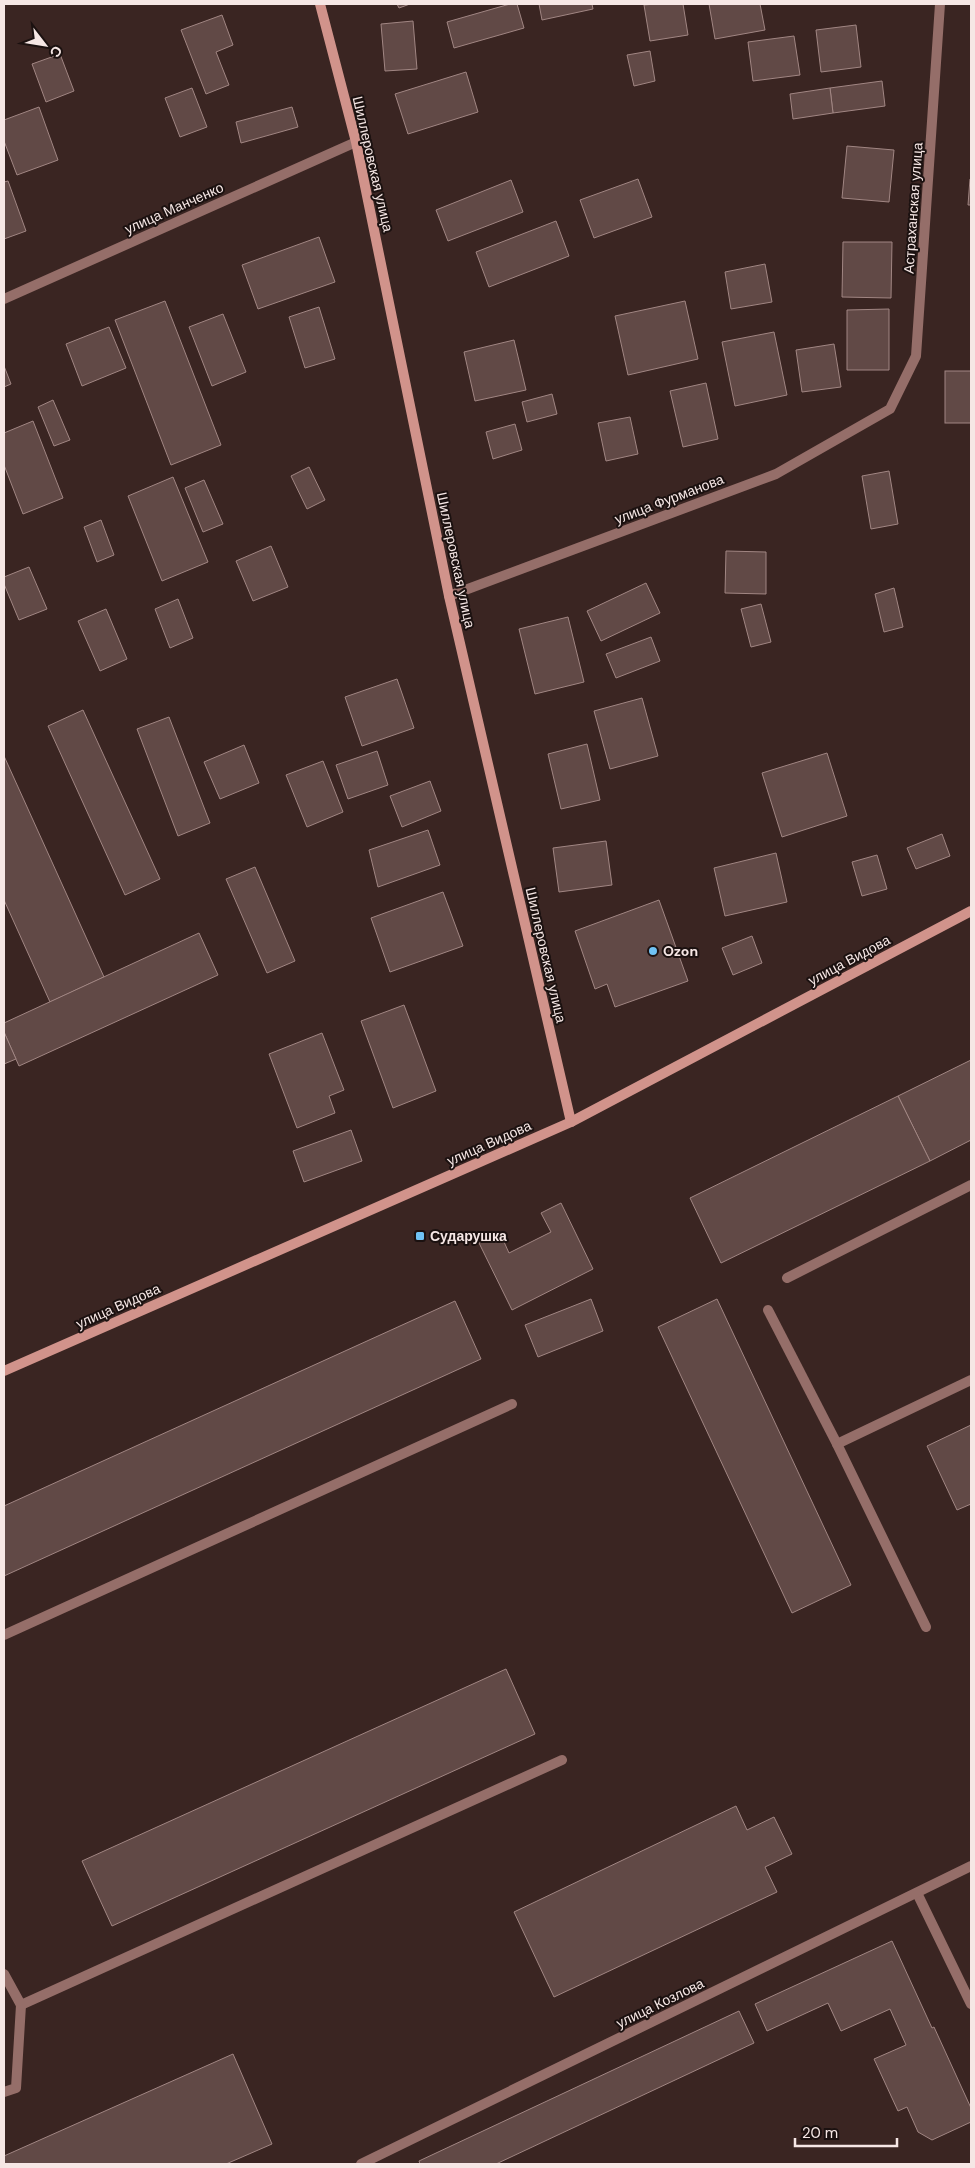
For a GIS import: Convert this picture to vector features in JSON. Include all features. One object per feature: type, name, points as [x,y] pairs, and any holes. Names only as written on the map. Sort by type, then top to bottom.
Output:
[{"type":"street","name":"Шиллеровская улица","points":[[320,4],[356,142],[449,596],[571,1122]]},
{"type":"street","name":"Астраханская улица","points":[[890,409],[916,356],[940,4]]},
{"type":"street","name":"улица Манченко","points":[[4,299],[356,142]]},
{"type":"street","name":"улица Фурманова","points":[[449,596],[776,474],[890,409]]},
{"type":"street","name":"улица Видова","points":[[4,1371],[571,1122],[971,911]]},
{"type":"street","points":[[787,1278],[971,1185]]},
{"type":"street","points":[[768,1310],[926,1627]]},
{"type":"street","points":[[836,1444],[971,1380]]},
{"type":"street","points":[[4,1635],[512,1404]]},
{"type":"street","points":[[21,2005],[562,1760]]},
{"type":"street","name":"улица Козлова","points":[[361,2164],[971,1866]]},
{"type":"street","points":[[917,1893],[971,2004]]},
{"type":"street","points":[[4,1974],[21,2005],[16,2088],[4,2092]]},
{"type":"building","points":[[397,4],[410,4],[399,8]]},
{"type":"building","points":[[510,4],[517,4],[524,28],[454,48],[447,22]]},
{"type":"building","points":[[539,4],[592,4],[593,9],[542,20]]},
{"type":"building","points":[[683,4],[688,35],[650,41],[644,5]]},
{"type":"building","points":[[709,4],[760,4],[765,30],[715,39]]},
{"type":"building","points":[[222,15],[233,45],[216,52],[229,85],[206,94],[181,30]]},
{"type":"building","points":[[413,21],[417,69],[385,71],[381,24]]},
{"type":"building","points":[[856,25],[861,67],[821,72],[816,30]]},
{"type":"building","points":[[794,36],[800,75],[753,81],[748,42]]},
{"type":"building","points":[[650,51],[655,81],[634,86],[627,55]]},
{"type":"building","points":[[60,54],[74,91],[46,102],[32,64]]},
{"type":"building","points":[[466,72],[478,112],[408,134],[395,94]]},
{"type":"building","points":[[882,81],[885,106],[833,113],[830,88]]},
{"type":"building","points":[[192,88],[207,127],[180,137],[165,98]]},
{"type":"building","points":[[830,88],[833,113],[793,119],[790,94]]},
{"type":"building","points":[[39,107],[58,160],[17,175],[4,141],[4,120]]},
{"type":"building","points":[[292,107],[298,127],[241,143],[236,122]]},
{"type":"building","points":[[847,146],[894,150],[889,202],[842,198]]},
{"type":"building","points":[[638,179],[652,217],[594,238],[580,200]]},
{"type":"building","points":[[970,179],[971,205],[968,205]]},
{"type":"building","points":[[511,180],[523,212],[448,241],[436,210]]},
{"type":"building","points":[[8,181],[26,231],[4,239],[4,182]]},
{"type":"building","points":[[556,221],[569,256],[489,287],[476,252]]},
{"type":"building","points":[[319,237],[335,282],[258,309],[242,265]]},
{"type":"building","points":[[843,242],[892,242],[891,298],[842,297]]},
{"type":"building","points":[[765,264],[772,302],[731,309],[725,272]]},
{"type":"building","points":[[165,301],[221,445],[171,465],[115,320]]},
{"type":"building","points":[[685,301],[698,359],[628,375],[615,316]]},
{"type":"building","points":[[319,307],[335,359],[305,368],[289,317]]},
{"type":"building","points":[[889,309],[889,370],[847,370],[847,310]]},
{"type":"building","points":[[223,314],[246,372],[212,386],[189,327]]},
{"type":"building","points":[[109,327],[126,368],[82,386],[66,344]]},
{"type":"building","points":[[774,332],[787,395],[735,406],[722,342]]},
{"type":"building","points":[[514,340],[526,390],[475,401],[464,352]]},
{"type":"building","points":[[834,344],[841,387],[802,392],[796,350]]},
{"type":"building","points":[[4,366],[11,384],[4,387]]},
{"type":"building","points":[[945,371],[971,371],[971,423],[945,423]]},
{"type":"building","points":[[706,383],[718,439],[683,447],[670,391]]},
{"type":"building","points":[[552,394],[557,414],[527,422],[522,402]]},
{"type":"building","points":[[53,400],[70,440],[54,446],[38,407]]},
{"type":"building","points":[[630,417],[638,454],[606,461],[598,423]]},
{"type":"building","points":[[33,421],[63,498],[23,514],[4,465],[4,433]]},
{"type":"building","points":[[515,424],[522,450],[493,459],[486,432]]},
{"type":"building","points":[[309,467],[325,500],[307,509],[291,476]]},
{"type":"building","points":[[889,471],[898,524],[871,529],[862,476]]},
{"type":"building","points":[[173,477],[208,562],[162,581],[128,496]]},
{"type":"building","points":[[204,480],[223,524],[203,532],[185,488]]},
{"type":"building","points":[[101,520],[114,555],[97,562],[84,527]]},
{"type":"building","points":[[271,546],[288,587],[253,601],[236,561]]},
{"type":"building","points":[[726,551],[766,552],[766,594],[725,593]]},
{"type":"building","points":[[29,567],[47,609],[19,620],[4,584],[4,577]]},
{"type":"building","points":[[646,583],[660,613],[601,641],[587,611]]},
{"type":"building","points":[[894,588],[903,627],[884,632],[875,594]]},
{"type":"building","points":[[178,599],[193,638],[170,648],[155,609]]},
{"type":"building","points":[[761,604],[771,642],[751,647],[741,609]]},
{"type":"building","points":[[106,609],[127,659],[100,671],[78,621]]},
{"type":"building","points":[[568,617],[584,682],[535,694],[519,629]]},
{"type":"building","points":[[651,637],[660,661],[616,678],[606,654]]},
{"type":"building","points":[[397,679],[414,728],[362,746],[345,697]]},
{"type":"building","points":[[642,698],[658,756],[610,769],[594,711]]},
{"type":"building","points":[[83,710],[160,879],[125,895],[48,726]]},
{"type":"building","points":[[169,717],[210,823],[178,836],[137,729]]},
{"type":"building","points":[[587,744],[600,800],[561,809],[548,754]]},
{"type":"building","points":[[244,745],[259,783],[220,799],[204,762]]},
{"type":"building","points":[[377,751],[388,785],[348,799],[336,765]]},
{"type":"building","points":[[827,753],[847,816],[782,837],[762,773]]},
{"type":"building","points":[[4,756],[104,977],[50,1002],[4,900]]},
{"type":"building","points":[[323,761],[343,812],[307,827],[286,775]]},
{"type":"building","points":[[430,781],[441,811],[402,827],[390,796]]},
{"type":"building","points":[[428,830],[440,865],[378,887],[369,850]]},
{"type":"building","points":[[942,834],[950,856],[916,869],[907,848]]},
{"type":"building","points":[[606,841],[612,885],[559,892],[553,848]]},
{"type":"building","points":[[776,853],[787,902],[725,916],[714,868]]},
{"type":"building","points":[[877,855],[887,889],[862,896],[852,862]]},
{"type":"building","points":[[255,867],[295,961],[267,973],[226,879]]},
{"type":"building","points":[[443,892],[463,946],[390,972],[371,918]]},
{"type":"building","points":[[659,900],[688,981],[615,1007],[607,984],[595,989],[575,931]]},
{"type":"building","points":[[199,933],[218,975],[19,1066],[4,1032],[4,1023]]},
{"type":"building","points":[[752,936],[762,963],[733,975],[722,948]]},
{"type":"building","points":[[404,1005],[436,1091],[393,1108],[361,1021]]},
{"type":"building","points":[[4,1032],[16,1059],[4,1064]]},
{"type":"building","points":[[322,1033],[344,1090],[329,1096],[335,1113],[297,1128],[269,1054]]},
{"type":"building","points":[[971,1060],[971,1140],[930,1161],[898,1096]]},
{"type":"building","points":[[898,1096],[930,1161],[721,1263],[690,1198]]},
{"type":"building","points":[[351,1130],[362,1161],[304,1182],[293,1151]]},
{"type":"building","points":[[561,1203],[593,1269],[512,1310],[479,1243],[500,1233],[509,1253],[551,1232],[541,1213]]},
{"type":"building","points":[[591,1299],[603,1331],[538,1357],[525,1325]]},
{"type":"building","points":[[717,1299],[851,1585],[792,1613],[658,1327]]},
{"type":"building","points":[[455,1301],[481,1359],[4,1576],[4,1506]]},
{"type":"building","points":[[971,1425],[971,1504],[957,1510],[927,1446]]},
{"type":"building","points":[[506,1669],[535,1734],[112,1926],[82,1861]]},
{"type":"building","points":[[736,1806],[747,1830],[774,1817],[792,1854],[765,1867],[777,1892],[554,1997],[514,1912]]},
{"type":"building","points":[[892,1941],[971,2108],[971,2122],[932,2140],[918,2132],[907,2107],[898,2111],[874,2059],[906,2045],[890,2009],[841,2031],[828,2003],[767,2031],[755,2004]]},
{"type":"building","points":[[739,2011],[754,2043],[496,2164],[420,2164],[419,2161]]},
{"type":"building","points":[[233,2054],[272,2144],[226,2164],[4,2164],[4,2156]]},
{"type":"place","name":"Ozon","points":[[653,951]]},
{"type":"place","name":"Сударушка","points":[[420,1236]]}]
